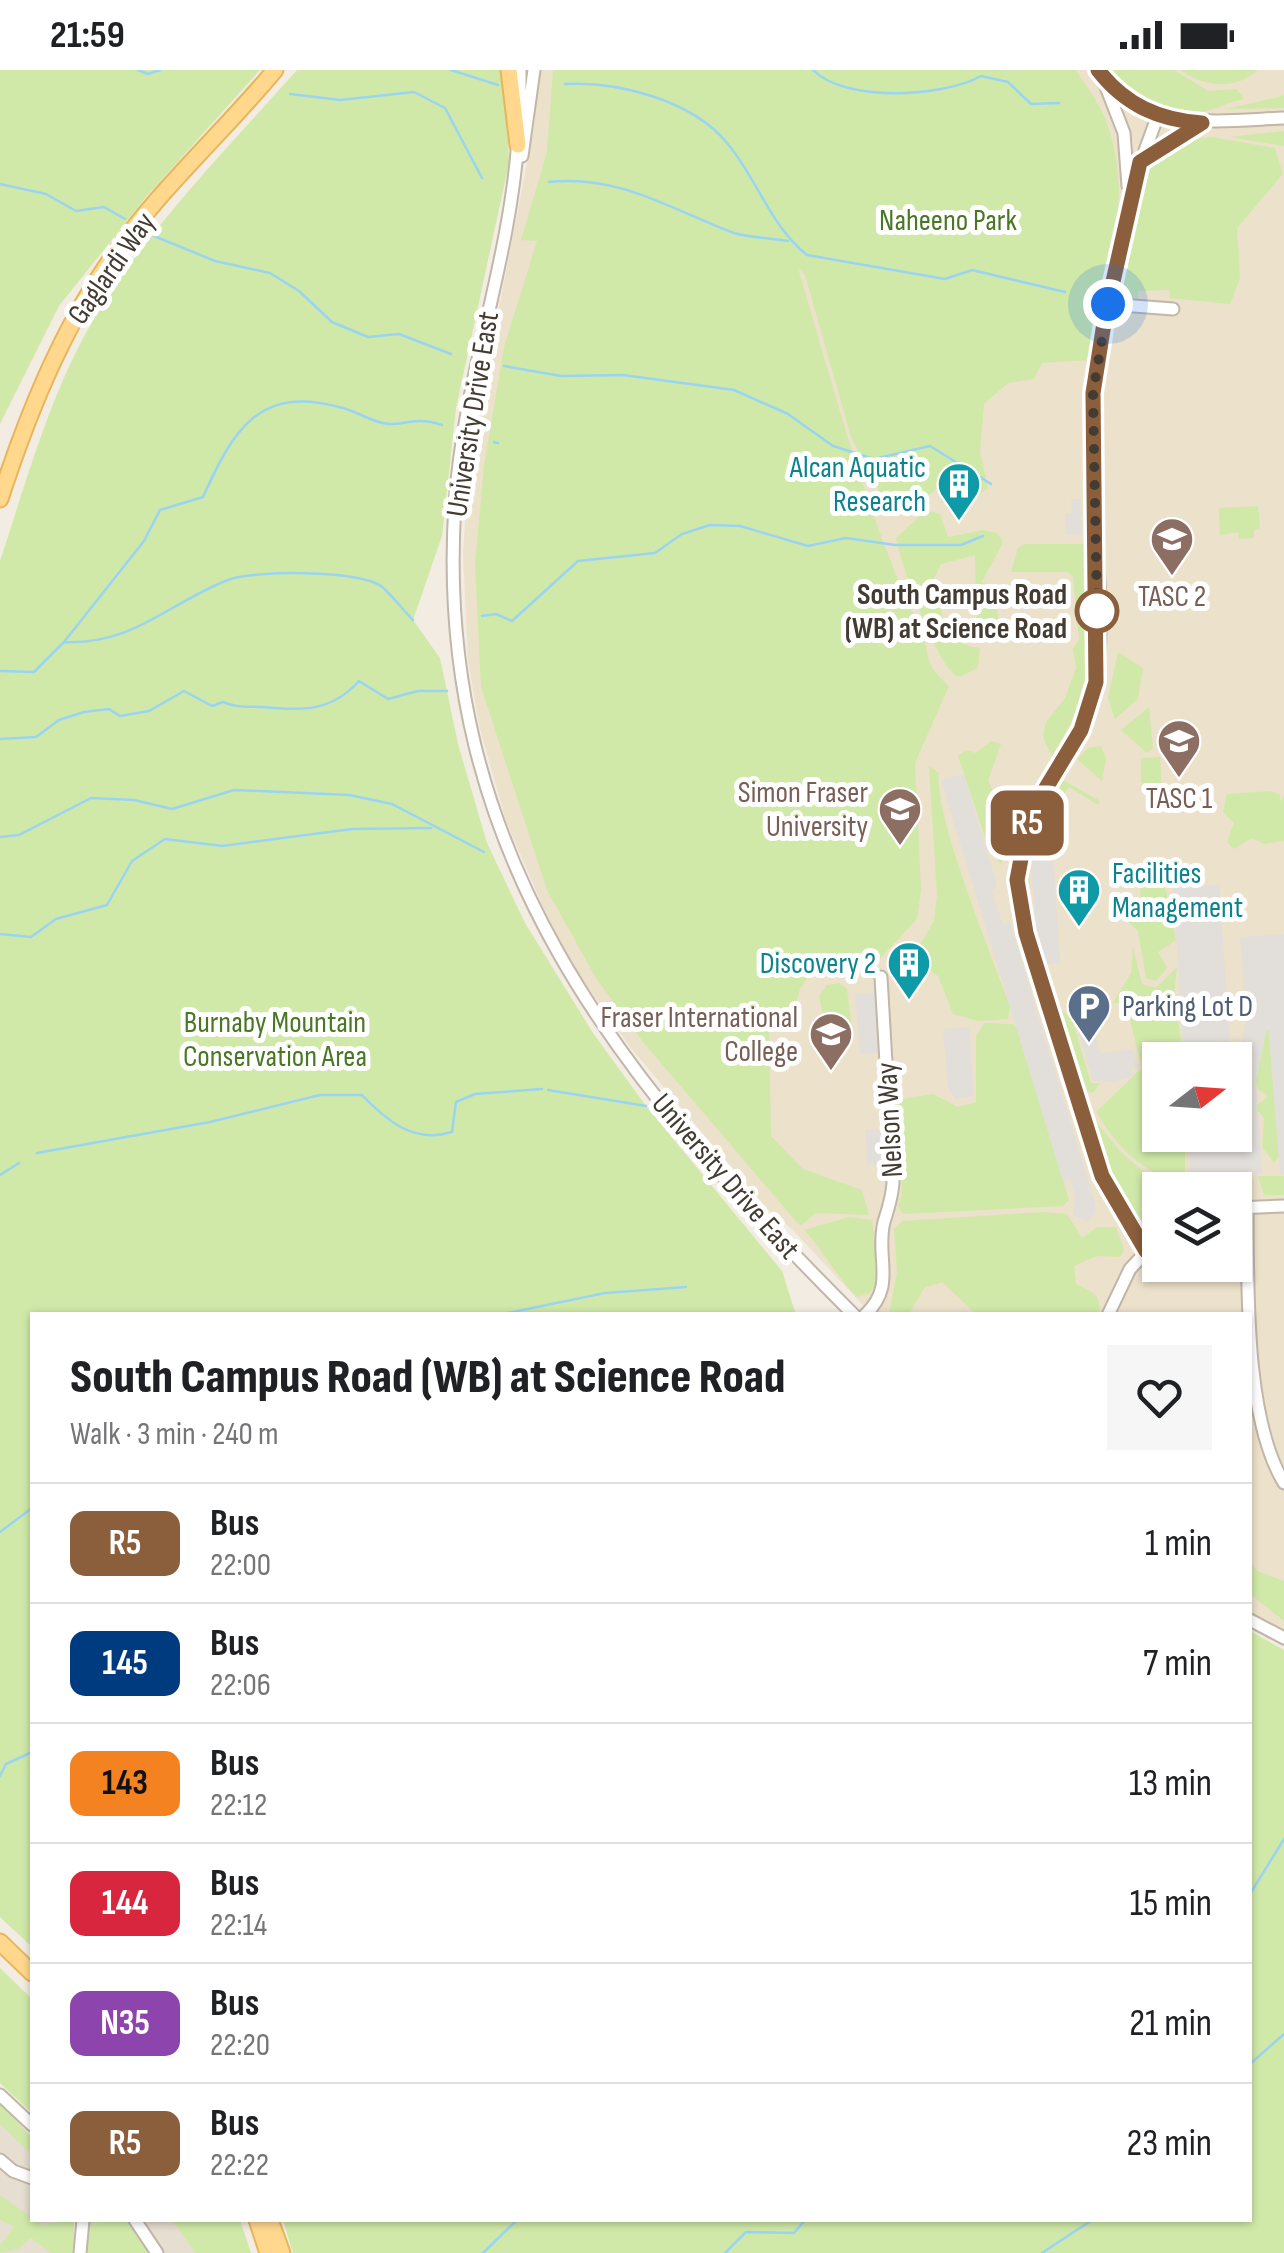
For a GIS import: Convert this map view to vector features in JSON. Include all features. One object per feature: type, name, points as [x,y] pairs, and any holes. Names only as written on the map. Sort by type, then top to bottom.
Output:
[{"type":"main road","name":"Gaglardi Way","points":[[0,498],[16,448],[69,326],[110,260],[275,70]]},
{"type":"main road","points":[[509,70],[518,146]]},
{"type":"main road","points":[[0,1942],[30,1971]]},
{"type":"main road","points":[[258,2222],[268,2253]]},
{"type":"main road","points":[[271,2222],[282,2253]]},
{"type":"street","name":"University Drive East","points":[[520,70],[516,170],[455,502],[454,619],[468,718],[482,778],[516,876],[572,984],[672,1115],[768,1226],[851,1312]]},
{"type":"street","name":"University Drive East","points":[[516,170],[525,148],[534,70]]},
{"type":"street","points":[[1100,72],[1139,108],[1158,115],[1202,123],[1284,118]]},
{"type":"street","points":[[1100,72],[1124,133],[1130,198]]},
{"type":"street","points":[[1142,1245],[1098,1163],[1026,933],[1017,880],[1029,816],[1081,730],[1096,682],[1093,393],[1130,198],[1158,115]]},
{"type":"street","points":[[1140,162],[1202,123]]},
{"type":"street","points":[[1108,304],[1173,308]]},
{"type":"street","name":"Nelson Way","points":[[868,1312],[884,1284],[883,1224],[890,1210],[893,1182],[882,977]]},
{"type":"street","points":[[1252,1207],[1284,1206]]},
{"type":"street","points":[[1129,1227],[1142,1230]]},
{"type":"street","points":[[1109,1312],[1117,1290],[1142,1256]]},
{"type":"street","points":[[1247,1282],[1250,1312]]},
{"type":"street","points":[[1252,1342],[1257,1403],[1270,1460],[1284,1483]]},
{"type":"street","points":[[1252,1621],[1284,1638]]},
{"type":"street","points":[[0,2095],[30,2122]]},
{"type":"street","points":[[0,2160],[13,2172],[30,2177]]},
{"type":"street","points":[[80,2253],[83,2222]]},
{"type":"street","points":[[136,2222],[156,2253]]},
{"type":"shaded area","name":"Simon Fraser University","points":[[539,70],[1284,70],[1284,1632],[1252,1614],[1252,1312],[869,1312],[792,1229],[766,1208],[630,1047],[578,973],[548,919],[506,821],[479,725],[468,660],[463,554],[469,463],[534,127]]},
{"type":"shaded area","points":[[1071,499],[1080,499],[1082,534],[1066,535],[1065,514],[1072,513]]},
{"type":"shaded area","points":[[964,774],[997,885],[992,891],[1003,925],[1010,923],[1095,1203],[1095,1213],[1086,1222],[1073,1215],[1075,1197],[1070,1179],[1063,1181],[941,780]]},
{"type":"shaded area","points":[[1053,852],[1060,964],[1046,964],[1036,929],[1030,857]]},
{"type":"shaded area","points":[[1219,885],[1230,1042],[1183,1042],[1173,888]]},
{"type":"shaded area","points":[[1284,934],[1284,1174],[1280,1174],[1268,1023],[1256,1081],[1262,1173],[1190,1172],[1189,1152],[1252,1152],[1252,1042],[1242,1042],[1246,1018],[1240,937]]},
{"type":"shaded area","points":[[881,992],[885,1052],[860,1054],[855,994]]},
{"type":"shaded area","name":"Parking Lot D","points":[[1095,1007],[1097,1049],[1103,1053],[1132,1049],[1138,1067],[1132,1069],[1134,1076],[1111,1082],[1093,1081],[1075,1022]]},
{"type":"shaded area","points":[[969,1027],[974,1096],[955,1099],[948,1086],[943,1029]]},
{"type":"shaded area","points":[[890,1129],[892,1163],[867,1165],[865,1130]]},
{"type":"shaded area","points":[[0,2106],[30,2135],[30,2222],[74,2222],[68,2253],[0,2253]]},
{"type":"shaded area","points":[[90,2222],[233,2222],[245,2253],[87,2253]]},
{"type":"green space","points":[[0,70],[260,70],[146,197],[59,306],[0,424]]},
{"type":"green space","name":"Burnaby Mountain Conservation Area","points":[[297,70],[505,70],[509,163],[456,408],[442,536],[413,620],[440,658],[458,744],[487,843],[525,923],[593,1033],[646,1106],[782,1271],[795,1312],[30,1312],[30,1945],[0,1917],[0,561],[52,407],[78,347],[139,252]]},
{"type":"green space","name":"Naheeno Park","points":[[553,70],[1076,70],[1101,110],[1114,146],[1119,207],[1116,238],[1089,360],[1042,363],[1034,379],[1008,383],[984,404],[980,452],[988,488],[979,495],[961,490],[941,503],[942,497],[963,482],[966,467],[910,508],[879,491],[851,437],[805,275],[798,268],[882,539],[923,637],[930,664],[949,686],[915,763],[921,890],[917,919],[875,964],[811,973],[800,989],[793,1015],[769,1027],[771,1136],[803,1169],[862,1190],[869,1215],[816,1213],[800,1226],[643,1042],[596,978],[547,890],[481,687],[475,564],[484,466],[504,347],[537,241],[521,240],[547,152]]},
{"type":"green space","points":[[1107,70],[1174,70],[1208,91],[1237,89],[1244,99],[1206,111],[1180,111],[1140,96]]},
{"type":"green space","points":[[1180,70],[1258,70],[1239,81],[1219,84]]},
{"type":"green space","points":[[1284,94],[1284,108],[1226,109],[1279,97]]},
{"type":"green space","points":[[1284,131],[1284,146],[1229,137]]},
{"type":"green space","points":[[1212,137],[1275,148],[1283,174],[1237,228],[1240,278],[1230,304],[1170,298],[1169,290],[1138,291],[1138,298],[1121,298],[1122,271],[1137,203],[1149,170],[1172,148]]},
{"type":"green space","points":[[1258,506],[1260,529],[1254,530],[1254,538],[1239,539],[1238,532],[1220,535],[1219,508]]},
{"type":"green space","points":[[926,510],[940,514],[948,537],[983,530],[997,533],[1003,542],[982,582],[996,591],[998,621],[991,637],[977,634],[975,555],[941,564],[934,579],[951,633],[958,640],[980,648],[978,668],[959,677],[950,670],[931,637],[896,538]]},
{"type":"green space","points":[[1024,544],[1084,544],[1084,579],[1090,589],[1082,692],[1052,756],[1043,737],[1046,722],[1065,698],[1076,668],[1073,649],[1079,640],[1073,576],[1067,572],[1011,572],[1018,548]]},
{"type":"green space","points":[[1118,652],[1143,668],[1138,699],[1115,719],[1108,698]]},
{"type":"green space","points":[[1149,707],[1153,748],[1147,753],[1121,730]]},
{"type":"green space","points":[[991,741],[1001,744],[988,781],[993,791],[1020,800],[1023,814],[1001,864],[988,846],[958,756],[966,750],[976,753]]},
{"type":"green space","points":[[1101,746],[1106,758],[1102,781],[1077,759],[1088,748]]},
{"type":"green space","points":[[1160,757],[1162,798],[1141,782],[1141,758]]},
{"type":"green space","points":[[929,766],[939,773],[945,820],[1010,1006],[1008,1019],[978,1021],[953,1014],[938,976],[918,963],[916,951],[934,921],[937,895]]},
{"type":"green space","points":[[1063,780],[1100,801],[1098,805],[1069,787],[1057,805],[1050,795]]},
{"type":"green space","points":[[1271,791],[1280,795],[1280,802],[1284,795],[1284,841],[1264,844],[1252,838],[1234,849],[1227,842],[1234,823],[1223,812],[1227,794]]},
{"type":"green space","points":[[1044,815],[1048,821],[1028,861],[1031,904],[1026,901],[1028,842],[1036,822]]},
{"type":"green space","points":[[1146,865],[1166,890],[1176,940],[1158,952],[1167,968],[1156,981],[1146,978],[1138,931],[1119,913],[1126,907],[1141,907],[1140,881]]},
{"type":"green space","points":[[1133,947],[1142,984],[1156,988],[1177,967],[1174,995],[1181,1042],[1142,1042],[1142,1068],[1126,1003],[1113,1003],[1131,973]]},
{"type":"green space","points":[[840,983],[847,989],[852,1029],[840,1031],[825,1024],[819,996],[827,985]]},
{"type":"green space","points":[[1060,1009],[1072,1019],[1091,1083],[1100,1083],[1093,1093],[1083,1089]]},
{"type":"green space","points":[[984,1023],[1013,1024],[1017,1028],[1069,1200],[1063,1206],[903,1214],[898,1206],[902,1195],[897,1100],[933,1094],[958,1107],[976,1102],[976,1037]]},
{"type":"green space","points":[[1266,1028],[1273,1036],[1279,1156],[1274,1163],[1262,1147],[1264,1118],[1255,1107],[1267,1097],[1253,1083]]},
{"type":"green space","points":[[1142,1068],[1142,1152],[1185,1152],[1185,1172],[1155,1172],[1144,1166],[1122,1147],[1096,1112]]},
{"type":"green space","points":[[1093,1116],[1128,1158],[1146,1172],[1142,1172],[1142,1220],[1121,1200],[1098,1147]]},
{"type":"green space","points":[[1258,1176],[1284,1176],[1284,1195],[1264,1195]]},
{"type":"green space","points":[[1067,1214],[1082,1238],[1097,1227],[1116,1227],[1124,1250],[1120,1257],[1097,1256],[1074,1266],[1076,1284],[1098,1299],[1098,1312],[974,1312],[942,1282],[924,1288],[911,1312],[890,1312],[897,1272],[894,1229],[902,1221]]},
{"type":"green space","points":[[849,1217],[872,1220],[880,1282],[868,1294],[857,1297],[804,1230]]},
{"type":"green space","points":[[1252,1565],[1257,1571],[1284,1581],[1284,1621],[1252,1596]]},
{"type":"green space","points":[[1252,1632],[1284,1650],[1284,2253],[293,2253],[284,2222],[1252,2222]]},
{"type":"green space","points":[[0,1968],[30,1997],[30,2111],[0,2083]]},
{"type":"green space","points":[[0,2105],[30,2135],[30,2153],[0,2124]]},
{"type":"green space","points":[[0,2195],[30,2216],[30,2222],[74,2222],[74,2253],[51,2253],[31,2238],[18,2249],[0,2253],[0,2245],[14,2227],[0,2220]]},
{"type":"green space","points":[[90,2222],[95,2226],[98,2222],[130,2222],[150,2253],[87,2253]]},
{"type":"green space","points":[[173,2222],[241,2222],[251,2253],[195,2253]]},
{"type":"waterway","points":[[138,70],[148,74],[160,70]]},
{"type":"waterway","points":[[451,70],[498,85]]},
{"type":"waterway","points":[[813,70],[848,88],[895,93],[944,89],[981,76],[1008,82],[1031,104],[1059,103]]},
{"type":"waterway","points":[[565,84],[630,90],[694,115],[727,143],[773,216],[807,255],[945,279],[972,270],[1065,292]]},
{"type":"waterway","points":[[290,94],[340,100],[414,92],[445,108],[482,178]]},
{"type":"waterway","points":[[549,182],[599,183],[734,233],[788,241]]},
{"type":"waterway","points":[[0,184],[46,194],[76,211],[104,207],[125,219]]},
{"type":"waterway","points":[[154,236],[215,261],[270,273],[299,291],[332,322],[368,337],[399,334],[451,354]]},
{"type":"waterway","points":[[504,366],[561,376],[623,375],[734,390],[788,414],[833,446],[874,459],[930,446],[991,484]]},
{"type":"waterway","points":[[64,642],[144,541],[160,510],[203,497],[238,434],[268,408],[288,402],[311,402],[345,408],[383,423],[422,421],[442,425]]},
{"type":"waterway","points":[[494,442],[498,443]]},
{"type":"waterway","points":[[482,616],[496,614],[512,621],[578,561],[655,553],[682,534],[710,525],[740,526],[808,546],[846,538],[895,545],[961,545],[983,536]]},
{"type":"waterway","points":[[0,671],[34,672],[64,642],[111,637],[228,580],[260,574],[306,573],[369,581],[381,586],[413,620]]},
{"type":"waterway","points":[[0,739],[36,737],[59,720],[84,712],[109,709],[120,716],[149,711],[184,691],[212,706],[223,702],[290,709],[327,704],[359,681],[388,699],[418,691],[447,691]]},
{"type":"waterway","points":[[0,837],[19,835],[91,798],[134,800],[172,809],[234,790],[349,795],[392,804],[484,852]]},
{"type":"waterway","points":[[0,934],[31,937],[56,919],[107,905],[132,861],[165,839],[222,846],[352,829],[431,828]]},
{"type":"waterway","points":[[37,1153],[210,1122],[320,1095],[362,1095],[402,1128],[438,1135],[452,1132],[456,1102],[475,1094],[542,1089]]},
{"type":"waterway","points":[[548,1090],[646,1106]]},
{"type":"waterway","points":[[0,1175],[19,1163]]},
{"type":"waterway","points":[[513,1312],[605,1293],[686,1287]]},
{"type":"waterway","points":[[0,1532],[30,1510]]},
{"type":"waterway","points":[[0,1776],[6,1764],[30,1753]]},
{"type":"waterway","points":[[1252,1891],[1284,1839]]},
{"type":"waterway","points":[[1252,2062],[1284,2034]]},
{"type":"waterway","points":[[483,2253],[515,2222]]},
{"type":"waterway","points":[[725,2253],[746,2232],[794,2233],[803,2222]]},
{"type":"waterway","points":[[1042,2253],[1089,2222]]},
{"type":"bus line","name":"R5","points":[[1098,70],[1139,108],[1168,119],[1202,123],[1140,162],[1130,198],[1093,393],[1096,682],[1081,730],[1029,816],[1017,880],[1026,933],[1102,1176],[1142,1245]]},
{"type":"place","name":"Alcan Aquatic Research","points":[[959,522]]},
{"type":"place","name":"TASC 2","points":[[1172,577]]},
{"type":"place","name":"South Campus Road (WB) at Science Road","points":[[1097,611]]},
{"type":"place","name":"TASC 1","points":[[1179,779]]},
{"type":"place","name":"Simon Fraser University","points":[[900,847]]},
{"type":"place","name":"Facilities Management","points":[[1079,928]]},
{"type":"place","name":"Discovery 2","points":[[909,1001]]},
{"type":"place","name":"Parking Lot D","points":[[1089,1044]]},
{"type":"place","name":"Fraser International College","points":[[831,1072]]},
{"type":"route","points":[[1097,611],[1093,393],[1108,304]]}]
